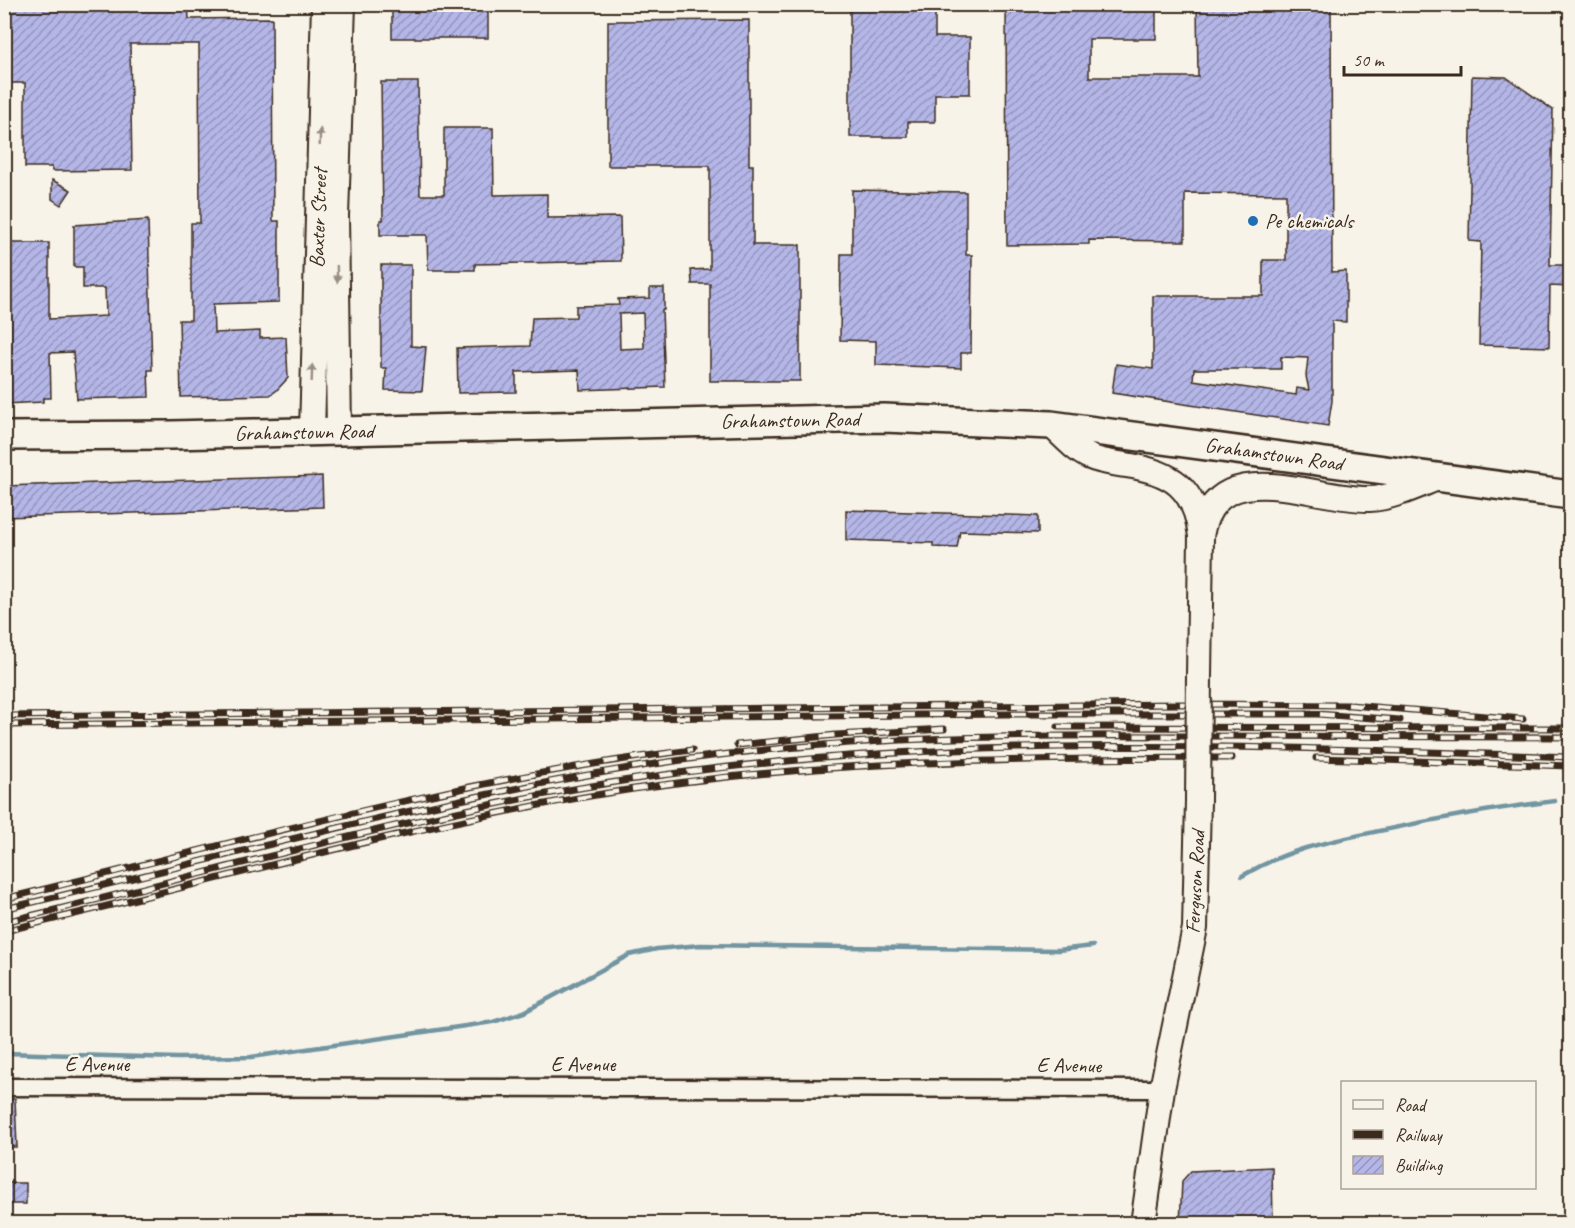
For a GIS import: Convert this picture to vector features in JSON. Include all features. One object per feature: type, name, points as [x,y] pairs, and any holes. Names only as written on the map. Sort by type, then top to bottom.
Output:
[{"type":"main road","name":"Baxter Street","points":[[333,11],[339,431]]},
{"type":"main road","name":"Baxter Street","points":[[312,432],[333,11]]},
{"type":"main road","name":"Grahamstown Road","points":[[4,436],[312,432],[884,418],[1050,425],[1570,495]]},
{"type":"main road","name":"Ferguson Road","points":[[1050,425],[1089,457],[1149,469],[1174,480],[1195,507],[1201,536]]},
{"type":"main road","name":"Ferguson Road","points":[[1143,1224],[1162,1089],[1195,928],[1201,536],[1204,521],[1209,511],[1224,497],[1244,487],[1270,485],[1374,498],[1442,477]]},
{"type":"street","name":"E Avenue","points":[[4,1087],[1162,1089]]},
{"type":"building","points":[[9,4],[188,4],[189,19],[272,18],[273,221],[279,221],[279,302],[213,304],[214,333],[260,331],[260,338],[286,337],[288,378],[276,391],[270,395],[181,397],[179,320],[191,320],[191,223],[200,223],[199,44],[130,44],[132,170],[52,171],[52,167],[25,167],[25,83],[9,83]]},
{"type":"building","points":[[392,4],[488,4],[488,38],[392,38]]},
{"type":"building","points":[[850,4],[907,4],[907,9],[935,9],[935,37],[970,37],[970,94],[935,94],[935,122],[908,122],[908,137],[850,137]]},
{"type":"building","points":[[1006,4],[1156,4],[1156,39],[1089,39],[1089,77],[1198,77],[1197,4],[1331,4],[1332,272],[1346,271],[1346,322],[1332,321],[1332,401],[1328,426],[1112,393],[1116,364],[1153,369],[1153,296],[1263,296],[1263,260],[1286,260],[1286,194],[1185,193],[1185,241],[1089,240],[1089,244],[1007,245]],"holes":[[[1281,357],[1308,358],[1306,376],[1309,390],[1297,388],[1296,395],[1193,380],[1194,369],[1281,369]]]},
{"type":"building","points":[[749,20],[749,165],[753,165],[753,245],[800,245],[800,381],[710,381],[710,284],[692,284],[691,270],[710,269],[710,166],[608,166],[608,21]]},
{"type":"building","points":[[1472,76],[1506,77],[1553,110],[1550,265],[1570,265],[1570,287],[1550,286],[1549,347],[1479,345],[1481,242],[1469,241]]},
{"type":"building","points":[[381,82],[418,82],[420,195],[444,195],[444,128],[493,128],[494,195],[547,194],[547,218],[620,217],[621,261],[475,264],[475,270],[428,270],[427,235],[380,235],[380,220],[383,220]]},
{"type":"building","points":[[52,180],[71,190],[61,205],[52,199]]},
{"type":"building","points":[[852,190],[966,192],[966,255],[972,255],[971,353],[961,353],[961,368],[876,365],[876,341],[840,340],[841,254],[852,254]]},
{"type":"building","points":[[148,220],[152,370],[148,370],[149,397],[77,399],[73,352],[50,353],[51,398],[43,398],[43,402],[4,404],[4,243],[49,243],[49,319],[106,316],[105,288],[83,288],[83,267],[74,267],[74,225]]},
{"type":"building","points":[[381,265],[411,265],[411,346],[426,347],[422,391],[385,390],[386,368],[381,368]]},
{"type":"building","points":[[650,288],[664,288],[664,310],[662,310],[665,387],[580,390],[579,370],[516,372],[516,392],[458,393],[457,348],[530,346],[532,318],[576,317],[576,306],[619,305],[618,299],[650,298]],"holes":[[[643,313],[644,348],[620,349],[619,314]]]},
{"type":"building","points":[[322,476],[323,507],[4,517],[4,486]]},
{"type":"building","points":[[846,510],[1038,516],[1038,533],[960,531],[957,548],[933,547],[933,543],[846,540]]},
{"type":"building","points":[[4,1099],[15,1099],[17,1147],[4,1147]]},
{"type":"building","points":[[1272,1167],[1273,1224],[1180,1224],[1182,1181],[1191,1171]]},
{"type":"building","points":[[6,1183],[26,1183],[26,1204],[6,1204]]},
{"type":"waterway","points":[[1242,876],[1259,866],[1294,852],[1328,842],[1448,817],[1555,801]]},
{"type":"waterway","points":[[4,1053],[178,1058],[251,1057],[493,1022],[524,1012],[629,955],[657,949],[700,945],[1058,950],[1093,946]]},
{"type":"railway","points":[[4,716],[1181,704],[1350,705],[1523,719]]},
{"type":"railway","points":[[4,725],[1006,714],[1318,714],[1400,720]]},
{"type":"railway","points":[[1058,727],[1570,728]]},
{"type":"railway","points":[[737,745],[836,735],[944,729]]},
{"type":"railway","points":[[4,909],[449,802],[629,768],[720,755],[837,744],[954,738],[1570,737]]},
{"type":"railway","points":[[4,922],[415,821],[498,803],[664,775],[776,762],[890,753],[1117,746],[1344,749],[1570,757]]},
{"type":"railway","points":[[4,899],[346,814],[432,795],[518,777],[692,750]]},
{"type":"railway","points":[[4,931],[456,822],[532,806],[686,782],[764,773],[919,763],[1232,758]]},
{"type":"railway","points":[[1316,758],[1570,766]]},
{"type":"place","name":"Pe chemicals","points":[[1253,221]]}]
